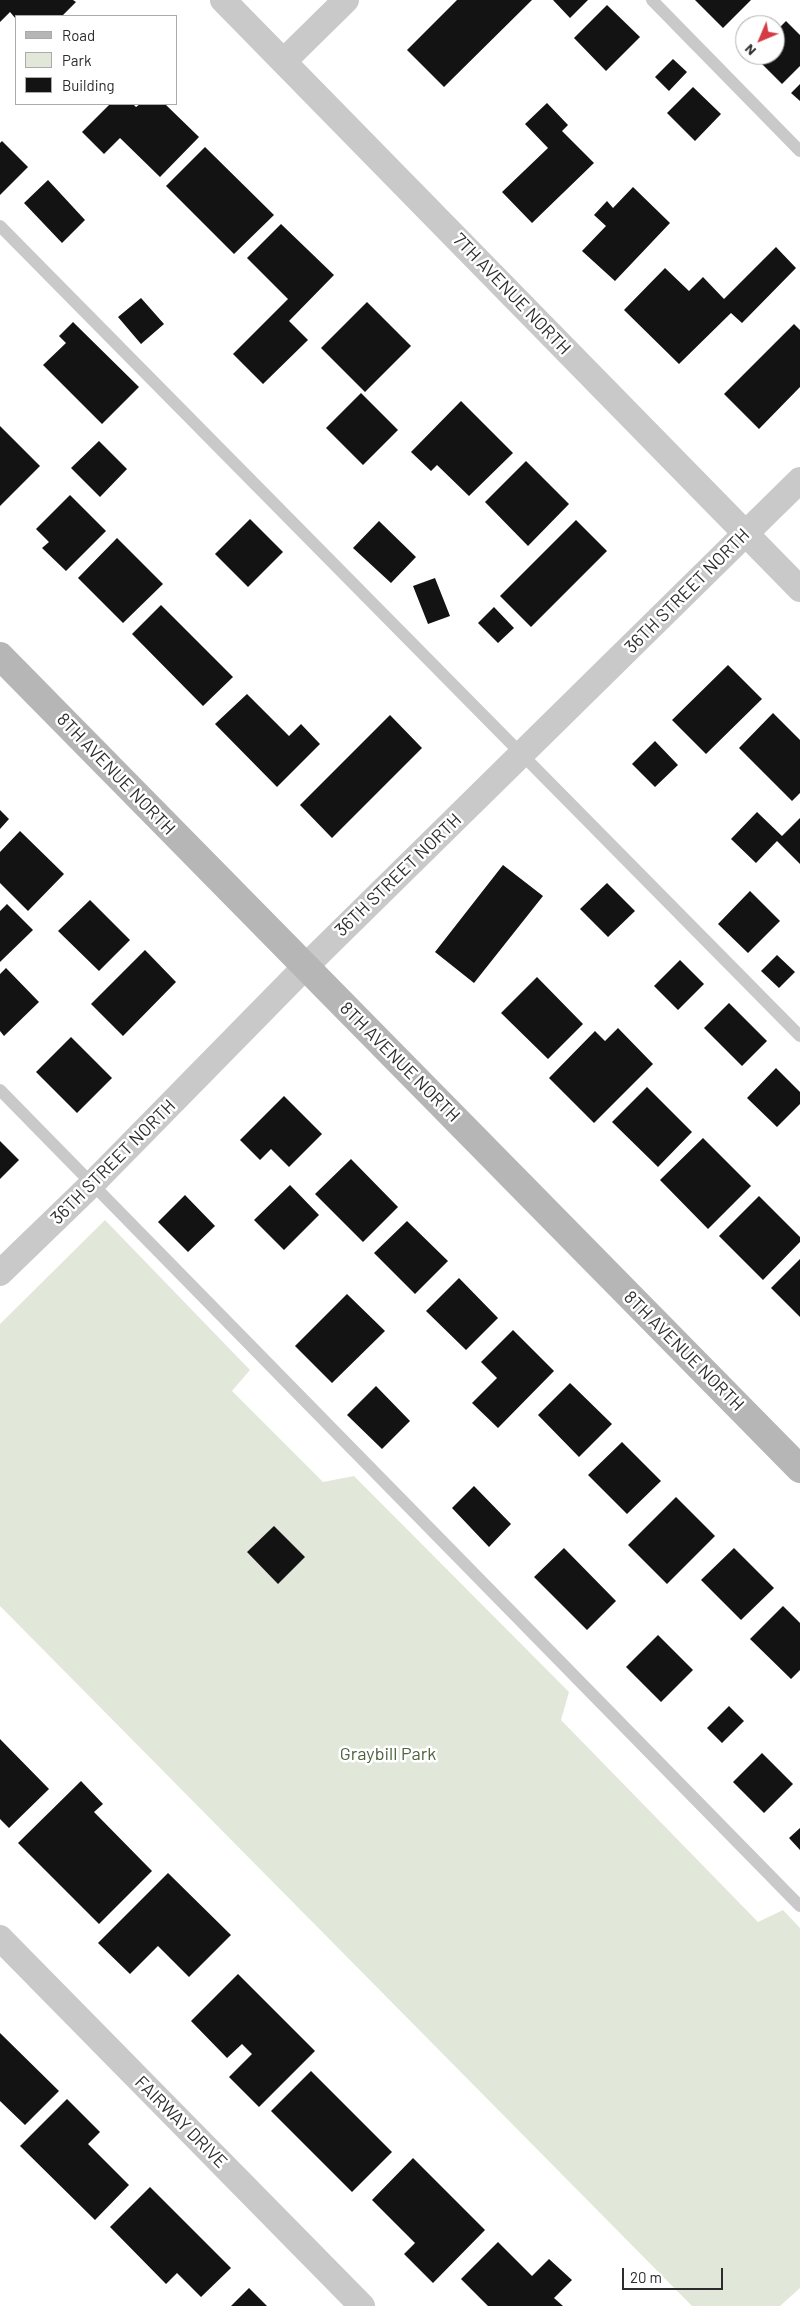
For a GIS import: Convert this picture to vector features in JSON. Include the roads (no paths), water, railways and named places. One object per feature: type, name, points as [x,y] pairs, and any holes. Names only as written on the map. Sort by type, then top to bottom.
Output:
[{"type":"street","name":"7TH AVENUE NORTH","points":[[223,0],[800,589]]},
{"type":"street","points":[[284,61],[346,0]]},
{"type":"street","name":"36TH STREET NORTH","points":[[0,1273],[92,1184],[305,966],[800,480]]},
{"type":"street","name":"8TH AVENUE NORTH","points":[[0,656],[800,1469]]},
{"type":"street","name":"FAIRWAY DRIVE","points":[[0,1938],[362,2306]]},
{"type":"lane","points":[[652,0],[800,151]]},
{"type":"lane","points":[[0,226],[800,1036]]},
{"type":"lane","points":[[0,1090],[800,1906]]},
{"type":"park label","name":"Graybill Park","points":[[388,1754]]}]
